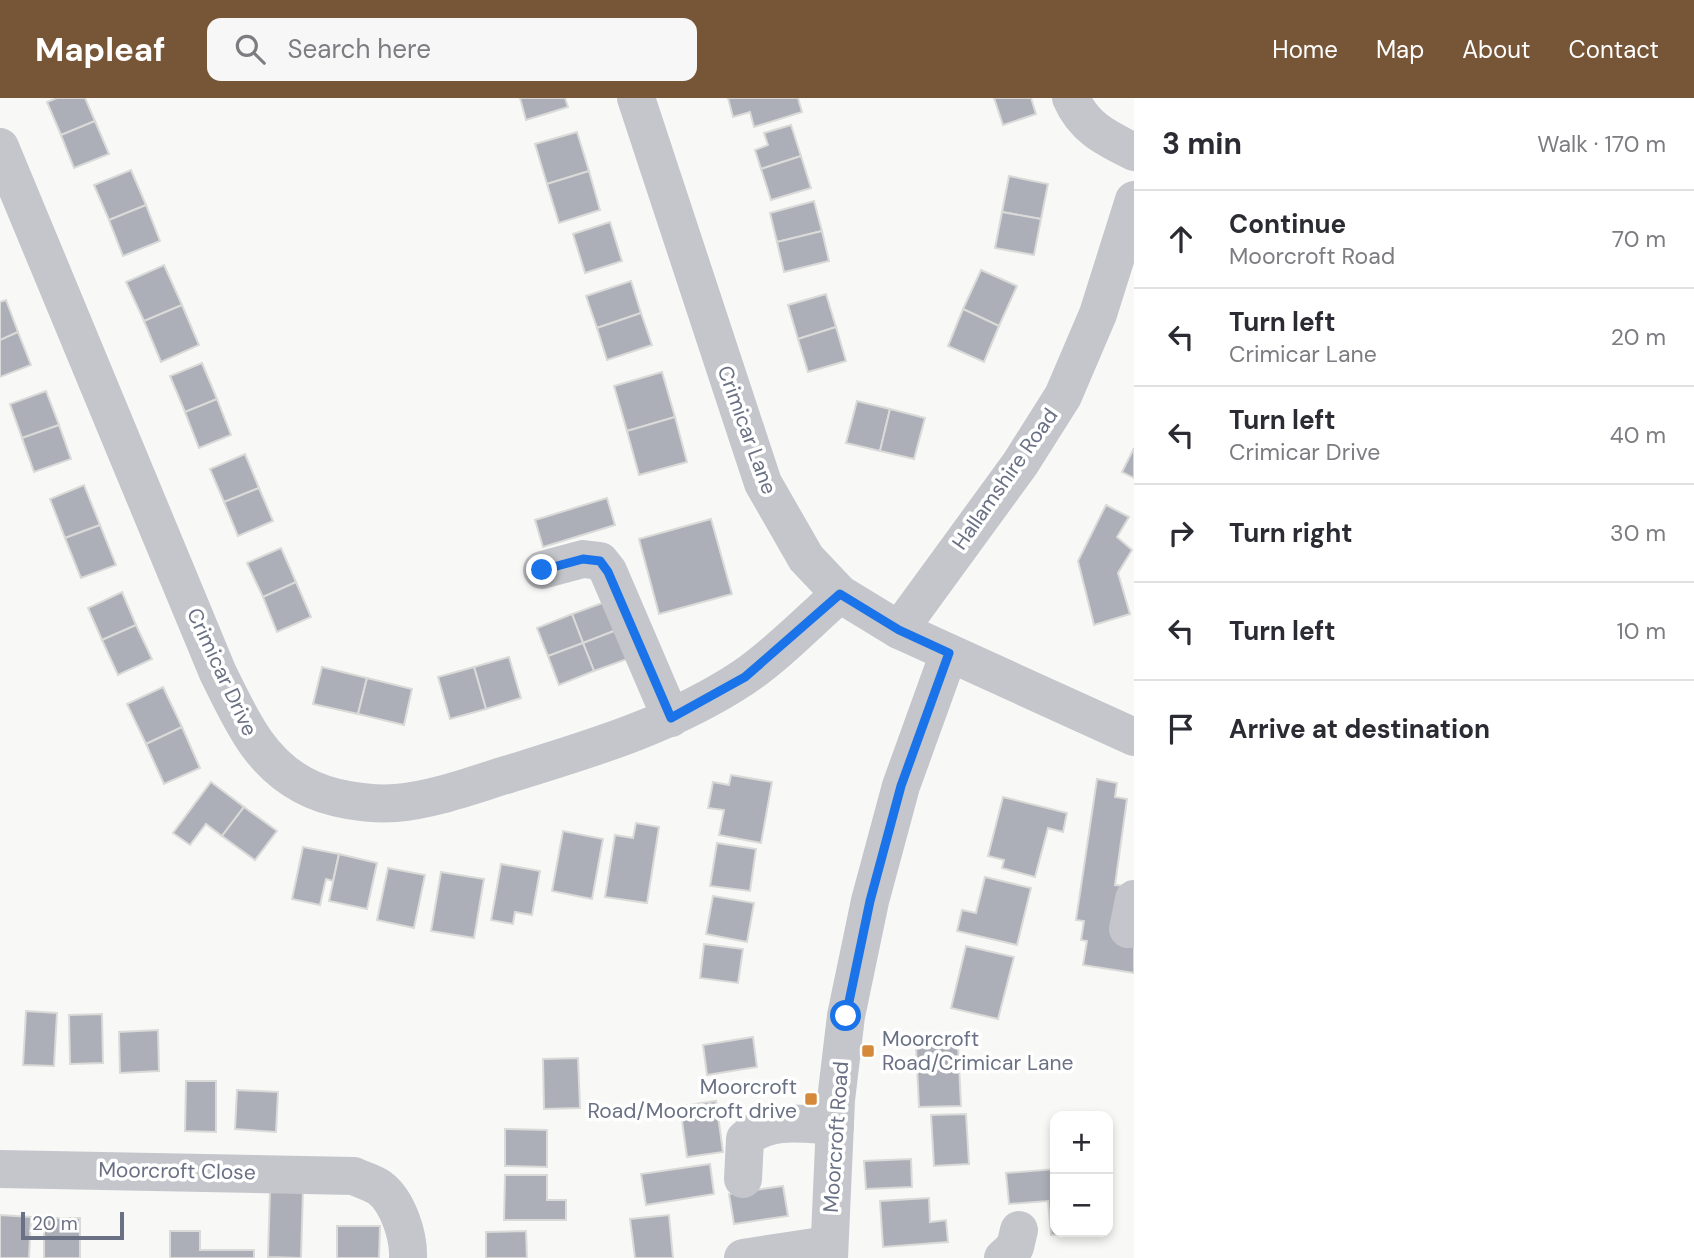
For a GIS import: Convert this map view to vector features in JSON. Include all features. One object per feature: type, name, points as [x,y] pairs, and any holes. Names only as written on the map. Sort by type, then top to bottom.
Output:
[{"type":"street","name":"Crimicar Lane","points":[[636,98],[763,483],[806,558],[840,594],[899,630],[1134,737]]},
{"type":"street","points":[[1071,98],[1079,115],[1099,135],[1134,152]]},
{"type":"street","name":"Crimicar Drive","points":[[0,147],[218,673],[245,727],[269,762],[304,786],[349,800],[396,803],[471,786],[594,748],[671,718],[745,677],[840,594]]},
{"type":"street","name":"Hallamshire Road","points":[[899,630],[1020,464],[1063,396],[1098,314],[1134,201]]},
{"type":"street","points":[[542,570],[583,559],[600,561],[608,572],[671,718]]},
{"type":"street","name":"Moorcroft Road","points":[[829,1252],[835,1126],[846,1016],[870,901],[901,786],[949,653]]},
{"type":"street","points":[[743,1179],[745,1139],[756,1129],[777,1124],[835,1126]]},
{"type":"street","name":"Moorcroft Close","points":[[0,1169],[354,1176],[381,1189],[397,1211],[409,1246],[408,1258]]},
{"type":"street","points":[[743,1258],[829,1252]]},
{"type":"building","points":[[57,98],[85,98],[95,121],[61,135],[47,102]]},
{"type":"building","points":[[520,98],[565,98],[568,107],[526,120]]},
{"type":"building","points":[[728,98],[798,98],[802,112],[754,127],[750,112],[733,117]]},
{"type":"building","points":[[994,98],[1031,98],[1036,114],[1003,125]]},
{"type":"building","points":[[95,121],[109,154],[74,168],[61,135]]},
{"type":"building","points":[[791,125],[801,156],[761,169],[755,150],[768,145],[764,133]]},
{"type":"building","points":[[577,132],[589,171],[547,184],[535,144]]},
{"type":"building","points":[[801,156],[811,188],[771,200],[761,169]]},
{"type":"building","points":[[131,170],[146,205],[109,220],[94,185]]},
{"type":"building","points":[[589,171],[600,210],[559,223],[547,184]]},
{"type":"building","points":[[1009,176],[1048,184],[1041,219],[1002,212]]},
{"type":"building","points":[[814,201],[822,231],[777,242],[770,213]]},
{"type":"building","points":[[146,205],[160,241],[123,256],[109,220]]},
{"type":"building","points":[[1002,212],[1041,219],[1034,255],[995,248]]},
{"type":"building","points":[[610,222],[622,261],[585,273],[573,234]]},
{"type":"building","points":[[822,231],[829,261],[784,272],[777,242]]},
{"type":"building","points":[[164,265],[182,305],[144,321],[126,282]]},
{"type":"building","points":[[981,270],[1017,286],[999,326],[963,309]]},
{"type":"building","points":[[631,281],[641,313],[597,328],[586,296]]},
{"type":"building","points":[[826,294],[836,327],[798,339],[788,305]]},
{"type":"building","points":[[6,300],[18,332],[0,340],[0,302]]},
{"type":"building","points":[[182,305],[199,345],[161,362],[144,321]]},
{"type":"building","points":[[963,309],[999,326],[984,362],[948,346]]},
{"type":"building","points":[[641,313],[652,345],[607,360],[597,328]]},
{"type":"building","points":[[836,327],[846,361],[808,372],[798,339]]},
{"type":"building","points":[[18,332],[31,365],[0,377],[0,340]]},
{"type":"building","points":[[202,363],[217,399],[185,412],[170,376]]},
{"type":"building","points":[[662,372],[675,417],[627,431],[614,386]]},
{"type":"building","points":[[46,391],[59,425],[22,438],[10,404]]},
{"type":"building","points":[[217,399],[231,435],[199,448],[185,412]]},
{"type":"building","points":[[857,401],[890,409],[880,451],[846,443]]},
{"type":"building","points":[[890,409],[925,418],[914,459],[880,451]]},
{"type":"building","points":[[675,417],[687,462],[639,475],[627,431]]},
{"type":"building","points":[[59,425],[71,459],[34,472],[22,438]]},
{"type":"building","points":[[1134,448],[1134,478],[1122,472]]},
{"type":"building","points":[[245,454],[259,488],[224,502],[210,469]]},
{"type":"building","points":[[84,485],[100,525],[65,538],[50,499]]},
{"type":"building","points":[[259,488],[273,521],[238,536],[224,502]]},
{"type":"building","points":[[607,498],[615,525],[543,547],[535,520]]},
{"type":"building","points":[[1106,505],[1129,517],[1117,537],[1132,550],[1118,573],[1130,614],[1094,625],[1078,561]]},
{"type":"building","points":[[711,519],[732,594],[659,614],[639,539]]},
{"type":"building","points":[[100,525],[116,565],[81,578],[65,538]]},
{"type":"building","points":[[281,548],[296,582],[263,597],[247,563]]},
{"type":"building","points":[[296,582],[311,617],[277,632],[263,597]]},
{"type":"building","points":[[122,592],[136,625],[102,640],[88,608]]},
{"type":"building","points":[[608,601],[619,629],[583,643],[572,614]]},
{"type":"building","points":[[572,614],[583,643],[548,656],[537,628]]},
{"type":"building","points":[[136,625],[152,659],[118,675],[102,640]]},
{"type":"building","points":[[619,629],[630,658],[594,671],[583,643]]},
{"type":"building","points":[[583,643],[594,671],[559,685],[548,656]]},
{"type":"building","points":[[509,657],[521,698],[486,709],[474,667]]},
{"type":"building","points":[[322,667],[367,678],[358,714],[313,704]]},
{"type":"building","points":[[474,667],[486,709],[450,719],[438,677]]},
{"type":"building","points":[[367,678],[412,689],[404,725],[358,714]]},
{"type":"building","points":[[163,687],[182,727],[146,744],[127,704]]},
{"type":"building","points":[[182,727],[200,768],[164,784],[146,744]]},
{"type":"building","points":[[731,775],[772,782],[761,843],[719,835],[724,810],[708,808],[713,782],[729,785]]},
{"type":"building","points":[[1097,779],[1117,783],[1115,797],[1127,799],[1115,885],[1125,886],[1134,943],[1134,973],[1083,965],[1087,941],[1081,940],[1084,921],[1076,920]]},
{"type":"building","points":[[211,782],[244,807],[222,836],[206,824],[190,845],[173,833]]},
{"type":"building","points":[[1003,797],[1067,813],[1063,832],[1048,828],[1035,877],[1002,868],[1004,860],[988,856]]},
{"type":"building","points":[[244,807],[277,831],[255,860],[222,836]]},
{"type":"building","points":[[636,823],[659,827],[647,903],[605,897],[615,835],[633,838]]},
{"type":"building","points":[[563,831],[603,839],[592,899],[552,891]]},
{"type":"building","points":[[717,843],[756,849],[750,891],[710,886]]},
{"type":"building","points":[[303,847],[339,854],[333,881],[326,879],[320,905],[292,899]]},
{"type":"building","points":[[339,854],[377,863],[367,909],[329,901]]},
{"type":"building","points":[[501,864],[540,871],[532,915],[515,912],[513,924],[491,920]]},
{"type":"building","points":[[388,868],[425,875],[414,928],[377,920]]},
{"type":"building","points":[[441,872],[484,879],[474,938],[431,931]]},
{"type":"building","points":[[985,877],[1031,888],[1017,945],[957,931],[962,910],[976,913]]},
{"type":"building","points":[[713,896],[754,903],[747,942],[706,934]]},
{"type":"building","points":[[704,944],[743,949],[738,983],[700,978]]},
{"type":"building","points":[[966,946],[1014,957],[998,1019],[951,1008]]},
{"type":"building","points":[[26,1011],[57,1013],[54,1066],[23,1065]]},
{"type":"building","points":[[102,1014],[103,1063],[70,1064],[69,1015]]},
{"type":"building","points":[[158,1030],[159,1071],[120,1073],[119,1032]]},
{"type":"building","points":[[753,1037],[757,1067],[707,1075],[703,1045]]},
{"type":"building","points":[[958,1045],[961,1106],[919,1107],[916,1047]]},
{"type":"building","points":[[578,1058],[580,1108],[544,1109],[543,1059]]},
{"type":"building","points":[[186,1081],[216,1081],[216,1132],[185,1131]]},
{"type":"building","points":[[237,1090],[278,1092],[276,1132],[235,1129]]},
{"type":"building","points":[[716,1101],[723,1152],[687,1157],[680,1106]]},
{"type":"building","points":[[966,1114],[969,1164],[934,1166],[931,1115]]},
{"type":"building","points":[[505,1129],[547,1130],[547,1167],[505,1166]]},
{"type":"building","points":[[911,1159],[912,1187],[866,1189],[864,1161]]},
{"type":"building","points":[[710,1164],[714,1194],[646,1205],[641,1174]]},
{"type":"building","points":[[1050,1169],[1050,1224],[1048,1201],[1009,1204],[1006,1173]]},
{"type":"building","points":[[505,1175],[547,1175],[547,1200],[566,1200],[566,1220],[504,1220]]},
{"type":"building","points":[[783,1186],[788,1216],[734,1224],[729,1194]]},
{"type":"building","points":[[270,1190],[303,1190],[301,1258],[268,1257]]},
{"type":"building","points":[[929,1198],[930,1222],[946,1220],[948,1242],[883,1247],[880,1201]]},
{"type":"building","points":[[0,1215],[31,1217],[29,1258],[0,1258]]},
{"type":"building","points":[[669,1215],[673,1258],[635,1258],[630,1219]]},
{"type":"building","points":[[44,1218],[80,1218],[80,1258],[44,1258]]},
{"type":"building","points":[[337,1226],[380,1226],[379,1258],[337,1258]]},
{"type":"building","points":[[170,1231],[200,1231],[200,1250],[254,1250],[254,1258],[170,1258]]},
{"type":"building","points":[[526,1231],[527,1258],[486,1258],[486,1232]]},
{"type":"place","name":"Moorcroft Road/Crimicar Lane","points":[[868,1051]]},
{"type":"place","name":"Moorcroft Road/Moorcroft drive","points":[[811,1099]]},
{"type":"route","points":[[542,570],[583,559],[600,561],[608,572],[671,718],[745,677],[840,594],[899,630],[949,653],[901,786],[870,901],[846,1016]]}]
